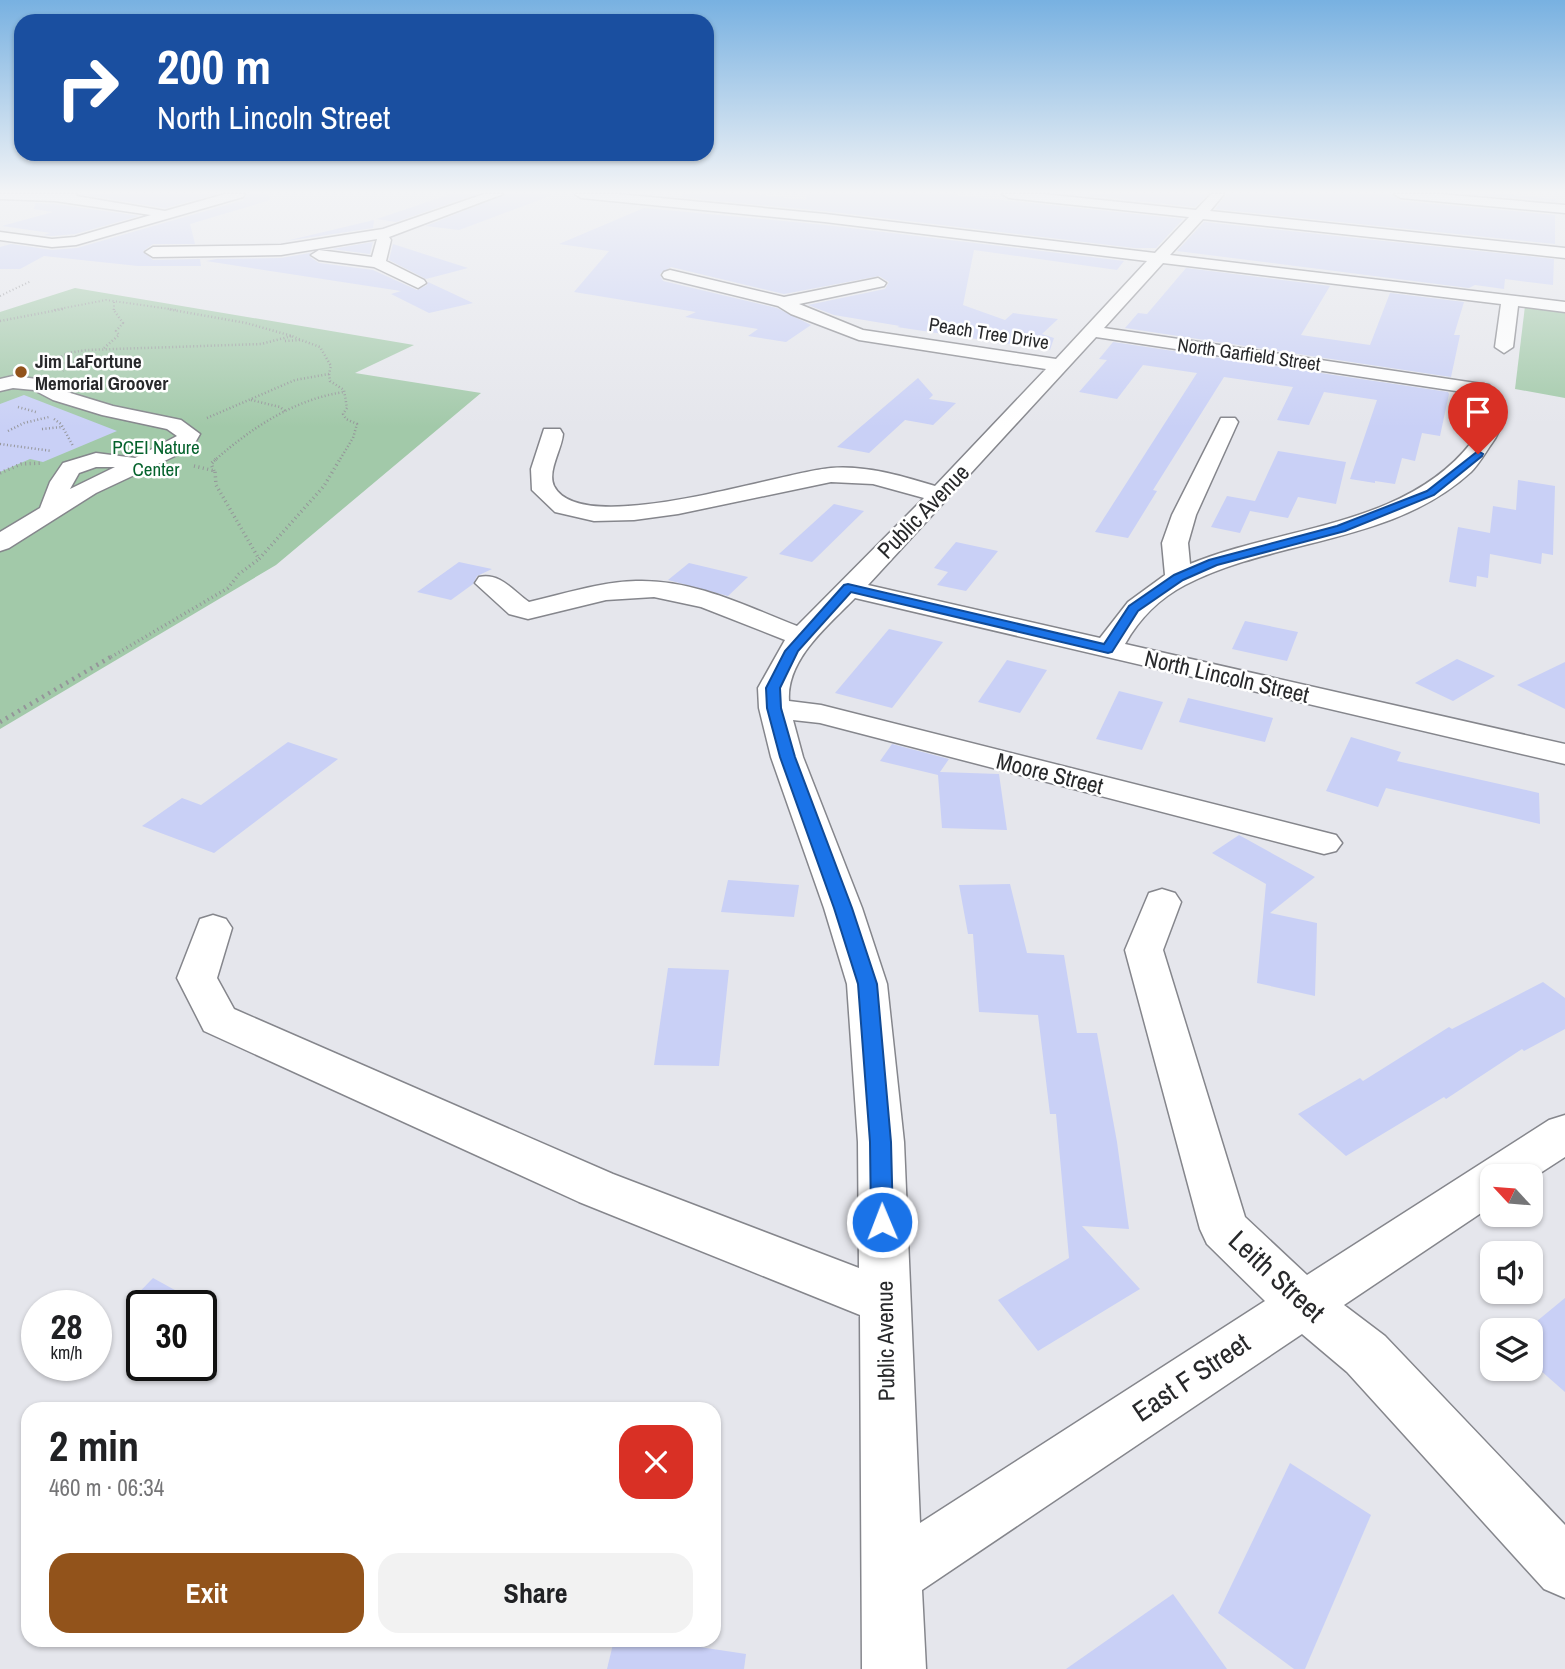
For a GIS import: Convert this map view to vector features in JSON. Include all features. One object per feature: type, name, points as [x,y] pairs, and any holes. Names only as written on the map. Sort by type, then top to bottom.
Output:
[{"type":"street","points":[[396,272],[418,282]]},
{"type":"street","name":"Public Avenue","points":[[894,1669],[881,1142],[867,984],[843,908],[787,757],[774,708],[773,688],[791,651],[802,637],[940,495],[1146,272]]},
{"type":"street","points":[[1272,272],[1565,307]]},
{"type":"street","name":"Peach Tree Drive","points":[[670,275],[784,302],[806,314],[859,335],[1060,365]]},
{"type":"street","points":[[784,302],[878,283]]},
{"type":"street","points":[[1504,347],[1510,301]]},
{"type":"street","name":"North Garfield Street","points":[[1091,331],[1466,385],[1482,389],[1486,393],[1495,423],[1478,454],[1430,493],[1341,528],[1213,563],[1178,577]]},
{"type":"street","points":[[0,385],[13,382],[38,384],[60,396],[110,411],[174,424],[188,434],[184,443],[88,488],[0,542]]},
{"type":"street","points":[[1108,649],[1134,609],[1178,577],[1175,543],[1184,515],[1228,422]]},
{"type":"street","points":[[552,434],[540,476],[542,487],[558,505],[601,514],[641,513],[698,504],[813,477],[834,475],[903,483],[940,495]]},
{"type":"street","points":[[51,510],[73,459],[120,460],[130,463],[128,470]]},
{"type":"street","points":[[488,583],[519,608],[528,611],[610,591],[657,589],[710,601],[802,637]]},
{"type":"street","name":"North Lincoln Street","points":[[848,588],[1565,754]]},
{"type":"street","name":"Moore Street","points":[[774,708],[821,714],[1324,843]]},
{"type":"street","name":"Leith Street","points":[[1162,902],[1144,950],[1224,1229],[1302,1303],[1366,1354],[1565,1569]]},
{"type":"street","points":[[213,928],[197,978],[219,1020],[596,1188],[884,1301]]},
{"type":"street","points":[[1517,1164],[1565,1133]]},
{"type":"street","name":"East F Street","points":[[891,1576],[1302,1303],[1480,1188]]},
{"type":"path","points":[[0,296],[31,281]]},
{"type":"path","points":[[0,321],[86,302],[114,302],[153,306],[284,331],[320,347],[331,366],[330,381],[344,392],[346,408],[343,414],[346,419],[357,424],[353,438],[324,486],[259,559],[239,574],[228,589],[0,722]]},
{"type":"path","points":[[103,348],[119,335],[116,331],[123,323],[113,309],[114,302]]},
{"type":"path","points":[[281,341],[292,336]]},
{"type":"path","points":[[38,384],[44,379],[44,367],[68,353],[103,348],[301,340]]},
{"type":"path","points":[[181,429],[295,380],[330,374]]},
{"type":"path","points":[[259,559],[216,485],[215,471],[211,464],[225,450],[286,412],[313,398],[344,392]]},
{"type":"path","points":[[250,400],[280,407],[286,412]]},
{"type":"path","points":[[12,406],[50,416],[62,427],[75,450],[73,459]]},
{"type":"path","points":[[8,431],[24,423],[50,416]]},
{"type":"path","points":[[42,429],[62,427]]},
{"type":"path","points":[[5,438],[1,444],[41,448],[73,459]]},
{"type":"path","points":[[156,457],[215,471]]},
{"type":"path","points":[[0,473],[21,464],[73,459]]},
{"type":"green space","name":"PCEI Nature Center","points":[[75,288],[414,345],[355,373],[481,393],[276,565],[0,729],[0,312]]},
{"type":"green space","points":[[1525,306],[1565,312],[1565,398],[1515,389]]},
{"type":"building","points":[[277,272],[377,272],[417,290],[428,282],[473,303],[429,313],[391,294],[401,291]]},
{"type":"building","points":[[412,272],[453,272],[426,279]]},
{"type":"building","points":[[591,272],[663,272],[660,274],[663,281],[777,308],[811,325],[786,342],[748,336],[758,329],[685,317],[696,312],[574,292]]},
{"type":"building","points":[[691,272],[970,272],[963,305],[1005,320],[1013,313],[1058,319],[1042,334],[1054,338],[1050,350],[897,327],[900,326],[834,315],[808,305],[885,289],[889,282],[879,276],[784,294]]},
{"type":"building","points":[[1183,272],[1217,272],[1330,286],[1301,335],[1370,345],[1390,293],[1464,302],[1454,335],[1460,335],[1451,377],[1125,328],[1138,313],[1147,314]]},
{"type":"building","points":[[1342,272],[1554,272],[1553,285],[1505,279],[1504,289],[1475,285],[1469,288]]},
{"type":"building","points":[[1113,342],[1448,392],[1440,436],[1422,433],[1415,461],[1402,458],[1395,484],[1350,479],[1377,400],[1324,392],[1309,425],[1277,420],[1293,387],[1224,377],[1153,490],[1157,491],[1128,538],[1095,532],[1197,373],[1143,365],[1117,399],[1079,392],[1107,360],[1099,359]]},
{"type":"building","points":[[918,378],[933,395],[929,399],[956,403],[933,425],[905,420],[869,453],[837,447]]},
{"type":"building","points":[[24,395],[117,431],[43,462],[30,459],[0,472],[0,404]]},
{"type":"building","points":[[1278,451],[1346,462],[1336,504],[1298,497],[1288,518],[1250,511],[1240,533],[1211,527],[1227,496],[1255,501]]},
{"type":"building","points":[[1518,480],[1555,486],[1553,555],[1542,553],[1541,564],[1490,554],[1488,578],[1477,576],[1476,587],[1449,582],[1458,527],[1490,533],[1493,506],[1516,510]]},
{"type":"building","points":[[834,504],[864,511],[812,562],[779,554]]},
{"type":"building","points":[[956,542],[998,551],[966,591],[937,585],[948,572],[934,568]]},
{"type":"building","points":[[459,562],[492,569],[477,576],[473,584],[451,600],[417,592]]},
{"type":"building","points":[[689,563],[748,577],[728,596],[668,580]]},
{"type":"building","points":[[1245,621],[1298,632],[1287,661],[1232,649]]},
{"type":"building","points":[[889,629],[943,642],[892,708],[835,693]]},
{"type":"building","points":[[1457,659],[1495,676],[1453,701],[1415,683]]},
{"type":"building","points":[[1007,660],[1047,670],[1020,713],[978,702]]},
{"type":"building","points":[[1565,662],[1565,709],[1517,685]]},
{"type":"building","points":[[1119,691],[1163,702],[1142,750],[1096,739]]},
{"type":"building","points":[[1188,698],[1273,718],[1265,742],[1179,722]]},
{"type":"building","points":[[1351,737],[1401,752],[1397,761],[1539,793],[1540,824],[1386,788],[1378,807],[1326,791]]},
{"type":"building","points":[[288,742],[338,759],[214,853],[142,826],[182,798],[201,805]]},
{"type":"building","points":[[892,744],[949,759],[940,772],[999,774],[1007,830],[942,828],[938,775],[880,761]]},
{"type":"building","points":[[1239,835],[1315,877],[1270,913],[1317,923],[1315,996],[1257,983],[1266,884],[1212,853]]},
{"type":"building","points":[[728,880],[799,885],[794,917],[721,912]]},
{"type":"building","points":[[1010,884],[1027,953],[1064,955],[1077,1033],[1097,1033],[1117,1142],[1129,1229],[1082,1226],[1140,1289],[1038,1351],[998,1300],[1069,1258],[1056,1114],[1050,1114],[1038,1015],[979,1012],[973,934],[968,934],[959,885]]},
{"type":"building","points":[[668,968],[729,970],[719,1066],[654,1065]]},
{"type":"building","points":[[1543,982],[1565,998],[1565,1029],[1524,1051],[1522,1049],[1446,1099],[1444,1097],[1346,1156],[1298,1114],[1360,1078],[1363,1081],[1449,1027],[1452,1029]]},
{"type":"building","points":[[153,1278],[175,1290],[141,1290]]},
{"type":"building","points":[[1565,1298],[1565,1392],[1543,1373],[1543,1318],[1541,1318]]},
{"type":"building","points":[[1290,1463],[1371,1515],[1305,1669],[1294,1669],[1218,1613]]},
{"type":"building","points":[[1173,1594],[1227,1669],[1066,1669]]},
{"type":"building","points":[[612,1647],[700,1647],[746,1654],[744,1669],[607,1669]]},
{"type":"place","name":"Jim LaFortune Memorial Groover","points":[[21,372]]},
{"type":"route","points":[[882,1222],[881,1142],[867,984],[843,908],[787,757],[774,708],[773,688],[791,651],[848,588],[1108,649],[1134,609],[1178,577],[1213,563],[1341,528],[1430,493],[1478,454]]}]
